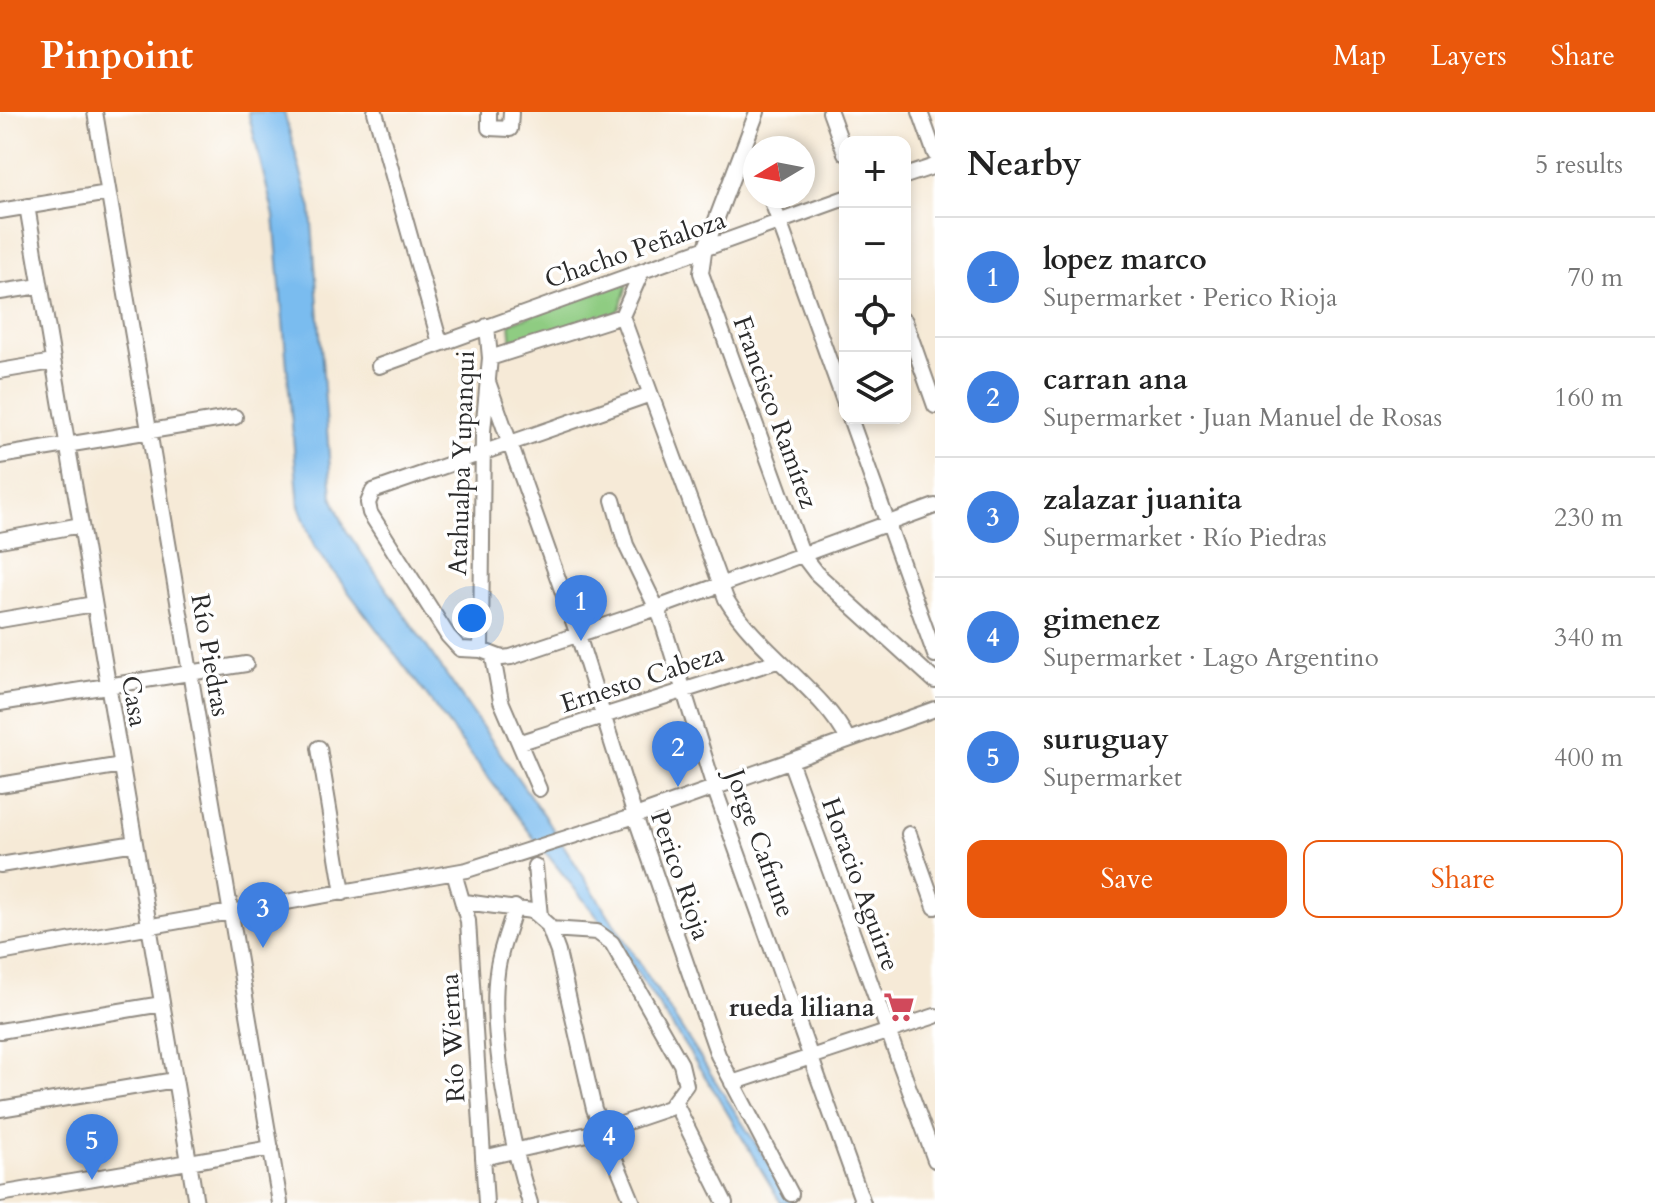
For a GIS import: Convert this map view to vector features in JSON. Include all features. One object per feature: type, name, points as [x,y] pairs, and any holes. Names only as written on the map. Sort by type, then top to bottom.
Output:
[{"type":"street","points":[[375,112],[440,343]]},
{"type":"street","points":[[489,112],[489,128],[510,129],[511,112]]},
{"type":"street","name":"Francisco Ramírez","points":[[748,136],[757,112]]},
{"type":"street","points":[[830,112],[839,137]]},
{"type":"street","points":[[920,112],[935,154]]},
{"type":"street","name":"Río Piedras","points":[[96,113],[147,431],[280,1203]]},
{"type":"street","name":"Francisco Ramírez","points":[[743,148],[704,252],[701,273],[803,556],[816,573],[935,681]]},
{"type":"street","points":[[911,174],[935,166]]},
{"type":"street","points":[[0,211],[108,193]]},
{"type":"street","name":"Chacho Peñaloza","points":[[379,366],[642,271],[704,252],[839,200]]},
{"type":"street","name":"Casa","points":[[27,206],[196,1203]]},
{"type":"street","points":[[775,208],[839,387]]},
{"type":"street","points":[[642,271],[622,316],[648,395],[720,585],[742,623],[837,721],[848,740]]},
{"type":"street","points":[[0,292],[40,286]]},
{"type":"street","points":[[490,358],[622,316]]},
{"type":"street","name":"Atahualpa Yupanqui","points":[[487,326],[490,358],[480,652],[539,789]]},
{"type":"street","points":[[911,338],[935,406]]},
{"type":"street","points":[[0,371],[53,362]]},
{"type":"street","name":"Perico Rioja","points":[[487,379],[578,635],[635,816],[714,1044],[791,1194]]},
{"type":"street","points":[[648,395],[373,491],[368,503],[370,513],[448,636],[480,652],[511,657],[657,608],[935,506]]},
{"type":"street","points":[[0,456],[235,417]]},
{"type":"street","points":[[852,424],[935,655]]},
{"type":"street","name":"Jorge Cafrune","points":[[613,500],[626,545],[657,608],[714,787],[863,1203]]},
{"type":"street","points":[[0,540],[81,525]]},
{"type":"street","points":[[0,620],[94,604]]},
{"type":"street","name":"Ernesto Cabeza","points":[[521,742],[777,661]]},
{"type":"street","points":[[0,703],[246,664]]},
{"type":"street","points":[[0,953],[454,873],[635,816],[935,709]]},
{"type":"street","points":[[319,748],[343,893]]},
{"type":"street","name":"Horacio Aguirre","points":[[790,761],[935,1160]]},
{"type":"street","points":[[0,785],[122,765]]},
{"type":"street","points":[[909,834],[935,907]]},
{"type":"street","points":[[0,865],[135,843]]},
{"type":"street","points":[[535,866],[540,916]]},
{"type":"street","name":"Río Wierna","points":[[454,873],[465,902],[486,1203]]},
{"type":"street","points":[[465,902],[532,911],[550,929],[601,1131],[633,1203]]},
{"type":"street","points":[[515,907],[498,964],[495,994],[514,1151],[530,1203]]},
{"type":"street","points":[[483,1158],[601,1131],[675,1103],[686,1085],[681,1064],[612,943],[597,932],[550,929]]},
{"type":"street","points":[[0,1031],[162,1004]]},
{"type":"street","points":[[732,1083],[935,1016]]},
{"type":"street","points":[[0,1109],[175,1080]]},
{"type":"street","points":[[675,1103],[725,1203]]},
{"type":"street","points":[[0,1194],[271,1148]]},
{"type":"green space","points":[[623,283],[627,285],[620,308],[613,315],[512,346],[510,323]]},
{"type":"water","points":[[248,112],[284,112],[311,209],[332,497],[346,530],[553,829],[794,1203],[781,1203],[715,1092],[616,940],[533,837],[314,546],[299,506],[274,216]]},
{"type":"place","name":"lopez marco","points":[[581,641]]},
{"type":"place","name":"carran ana","points":[[678,787]]},
{"type":"place","name":"zalazar juanita","points":[[263,948]]},
{"type":"place","name":"rueda liliana","points":[[899,1007]]},
{"type":"place","name":"gimenez","points":[[609,1176]]},
{"type":"place","name":"suruguay","points":[[92,1180]]}]
